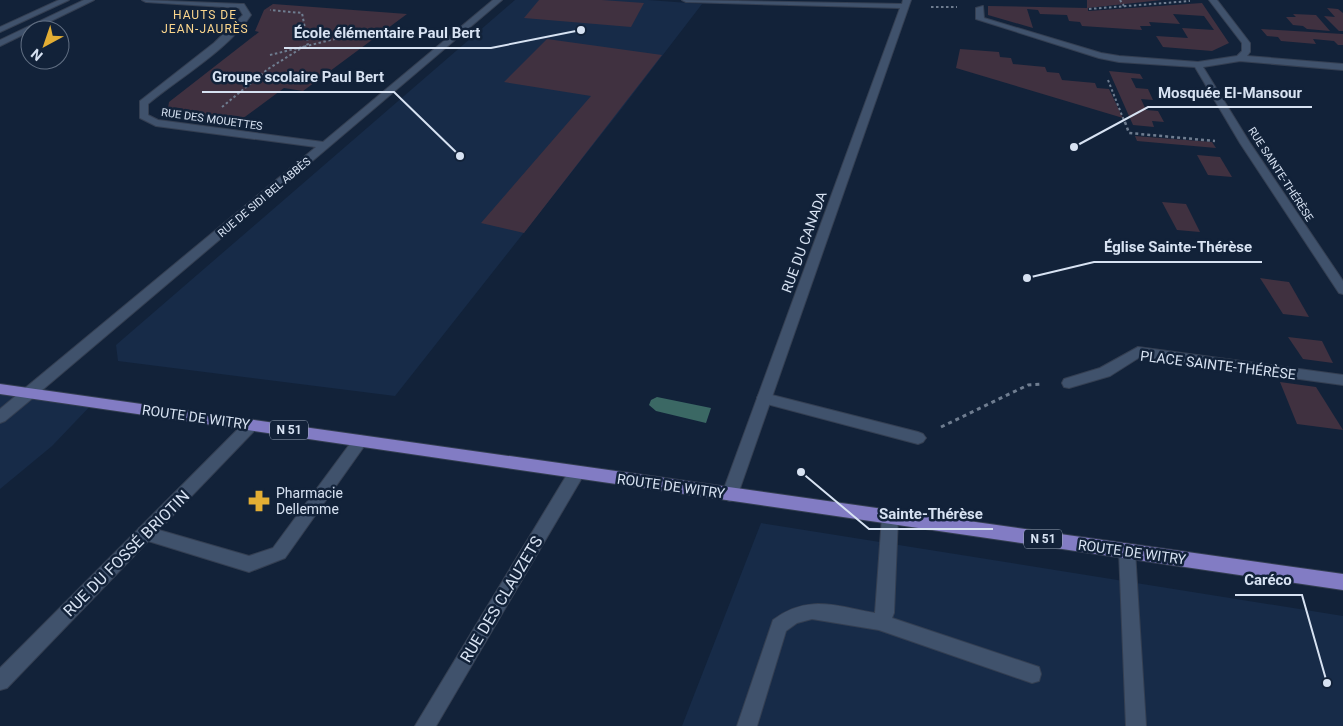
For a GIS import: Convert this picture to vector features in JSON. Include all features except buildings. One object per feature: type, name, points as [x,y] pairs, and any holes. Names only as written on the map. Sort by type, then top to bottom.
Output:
[{"type":"main road","name":"ROUTE DE WITRY","points":[[0,389],[1343,582]]},
{"type":"street","points":[[0,30],[65,0]]},
{"type":"street","points":[[0,43],[90,0]]},
{"type":"street","points":[[146,0],[241,6]]},
{"type":"street","name":"RUE DE SIDI BEL ABBÈS","points":[[0,417],[498,0]]},
{"type":"street","points":[[686,0],[906,3]]},
{"type":"street","points":[[1213,0],[1246,43],[1246,52],[1240,58]]},
{"type":"street","name":"RUE DU CANADA","points":[[730,494],[906,3]]},
{"type":"street","name":"RUE DES MOUETTES","points":[[241,6],[247,15],[246,21],[143,103],[143,116],[156,123],[326,145]]},
{"type":"street","points":[[980,8],[980,19],[1098,55],[1119,59],[1198,65],[1240,58],[1331,66],[1343,69]]},
{"type":"street","name":"RUE SAINTE-THÉRÈSE","points":[[1198,65],[1245,143],[1343,290]]},
{"type":"street","name":"PLACE SAINTE-THÉRÈSE","points":[[1069,383],[1105,372],[1138,352],[1343,380]]},
{"type":"street","points":[[764,398],[918,438]]},
{"type":"street","name":"RUE DU FOSSÉ BRIOTIN","points":[[0,681],[251,425]]},
{"type":"street","points":[[145,533],[249,564],[279,553],[360,441]]},
{"type":"street","name":"RUE DES CLAUZETS","points":[[425,726],[577,472]]},
{"type":"street","points":[[879,622],[885,613],[890,517]]},
{"type":"street","points":[[1127,551],[1136,726]]},
{"type":"street","points":[[747,726],[779,626],[792,616],[812,611],[879,622],[1032,674]]},
{"type":"path","points":[[1120,0],[1124,6]]},
{"type":"path","points":[[1088,9],[1169,1],[1198,1]]},
{"type":"path","points":[[906,3],[980,8]]},
{"type":"path","points":[[241,6],[302,13],[308,44]]},
{"type":"path","points":[[270,55],[346,36]]},
{"type":"path","points":[[193,128],[246,89],[268,69],[308,44]]},
{"type":"path","points":[[1098,55],[1129,134],[1245,143]]},
{"type":"path","points":[[918,438],[1028,385],[1069,383]]},
{"type":"shaded area","points":[[515,0],[648,0],[702,4],[395,396],[118,361],[116,345]]},
{"type":"shaded area","points":[[539,0],[602,0],[644,3],[631,27],[524,18]]},
{"type":"shaded area","points":[[1087,0],[1162,0],[1088,8],[1088,11],[1202,3],[1229,43],[1212,51],[1163,47],[1156,36],[1188,38],[1182,28],[1214,30],[1204,16],[1173,14],[1180,24],[1149,22],[1151,26],[1140,26],[1142,30],[1082,26],[1080,22],[1069,21],[1067,15],[1040,14],[1038,10],[1027,9],[1033,28],[988,15],[988,6],[1087,8]]},
{"type":"shaded area","points":[[273,4],[407,14],[303,91],[284,88],[242,119],[172,113],[168,108],[169,102],[259,32],[255,31],[264,10]]},
{"type":"shaded area","points":[[1327,8],[1338,9],[1343,13],[1343,31],[1339,31],[1324,16],[1335,17]]},
{"type":"shaded area","points":[[1293,14],[1316,15],[1330,31],[1307,29],[1303,26],[1293,25],[1286,17],[1296,17]]},
{"type":"shaded area","points":[[1261,29],[1343,34],[1343,45],[1338,45],[1334,41],[1313,39],[1316,44],[1281,41],[1278,37],[1267,36]]},
{"type":"shaded area","points":[[547,39],[662,55],[524,233],[481,223],[591,96],[504,82]]},
{"type":"shaded area","points":[[960,49],[999,52],[1000,57],[1011,58],[1013,64],[1045,67],[1047,72],[1059,73],[1062,80],[1095,83],[1097,88],[1109,89],[1123,118],[956,68]]},
{"type":"shaded area","points":[[1109,71],[1140,74],[1143,79],[1131,78],[1136,88],[1148,89],[1153,100],[1141,99],[1146,110],[1158,111],[1164,122],[1152,121],[1154,127],[1133,125]]},
{"type":"shaded area","points":[[1135,136],[1212,142],[1216,148],[1137,141]]},
{"type":"shaded area","points":[[1197,155],[1220,157],[1232,177],[1208,175]]},
{"type":"shaded area","points":[[1162,202],[1186,204],[1200,232],[1177,230]]},
{"type":"shaded area","points":[[1260,278],[1289,282],[1309,317],[1283,314]]},
{"type":"shaded area","points":[[1288,337],[1322,341],[1333,363],[1303,359]]},
{"type":"shaded area","points":[[1280,382],[1316,387],[1343,430],[1297,424]]},
{"type":"shaded area","points":[[0,389],[94,402],[52,446],[0,489]]},
{"type":"shaded area","points":[[657,397],[711,408],[706,423],[656,411],[649,405],[651,400]]},
{"type":"shaded area","points":[[761,523],[1343,616],[1343,726],[682,726]]},
{"type":"place","name":"École élémentaire Paul Bert","points":[[581,30]]},
{"type":"place","name":"Mosquée El-Mansour","points":[[1074,147]]},
{"type":"place","name":"Groupe scolaire Paul Bert","points":[[460,156]]},
{"type":"place","name":"Église Sainte-Thérèse","points":[[1027,278]]},
{"type":"place","name":"Sainte-Thérèse","points":[[801,472]]},
{"type":"place","name":"Pharmacie Dellemme","points":[[259,501]]},
{"type":"place","name":"Caréco","points":[[1327,683]]},
{"type":"district","name":"HAUTS DE JEAN-JAURÈS","points":[[205,22]]}]
